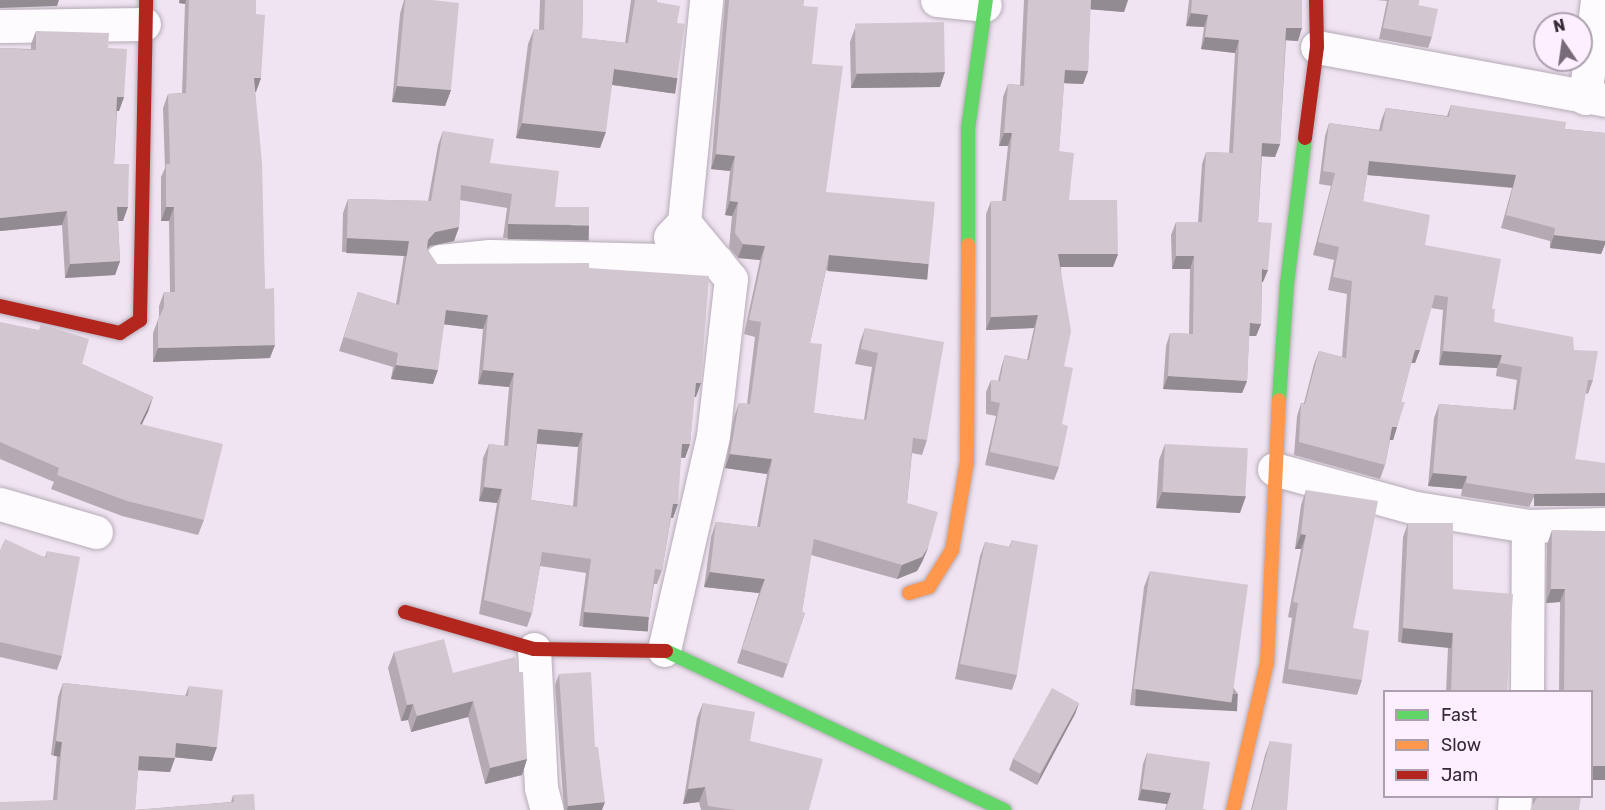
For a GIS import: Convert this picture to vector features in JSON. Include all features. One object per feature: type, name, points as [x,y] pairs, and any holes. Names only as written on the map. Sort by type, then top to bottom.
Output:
[{"type":"street","points":[[649,260],[684,222],[705,0]]},
{"type":"street","points":[[909,592],[929,587],[952,550],[968,461],[968,129],[985,2],[938,0]]},
{"type":"street","points":[[1233,810],[1267,663],[1274,469],[1287,284],[1317,47],[1316,0]]},
{"type":"street","points":[[1317,47],[1595,99],[1598,0]]},
{"type":"street","points":[[0,26],[145,12],[140,320],[120,333],[0,306]]},
{"type":"street","points":[[664,650],[712,436],[731,279],[684,222]]},
{"type":"street","points":[[440,261],[490,256],[717,261]]},
{"type":"street","points":[[1274,469],[1416,507],[1528,526],[1605,524]]},
{"type":"street","points":[[0,504],[96,532]]},
{"type":"street","points":[[1527,690],[1528,526]]},
{"type":"street","points":[[405,612],[534,649],[664,650],[1004,810]]},
{"type":"street","points":[[534,649],[541,788],[547,810]]},
{"type":"building","points":[[189,0],[256,0],[256,14],[265,15],[261,78],[254,78],[262,163],[265,289],[274,288],[275,345],[158,348],[158,320],[164,307],[164,292],[175,292],[174,207],[166,207],[166,164],[170,164],[168,94],[186,93]]},
{"type":"building","points":[[405,0],[459,3],[451,90],[397,86]]},
{"type":"building","points":[[545,0],[583,0],[582,38],[628,43],[635,0],[657,0],[657,2],[680,6],[677,23],[685,24],[677,78],[614,69],[606,132],[522,123],[534,29],[544,30]]},
{"type":"building","points":[[729,0],[804,0],[803,6],[818,7],[812,64],[843,66],[826,192],[935,202],[929,264],[829,255],[810,343],[822,344],[814,413],[866,420],[878,353],[861,349],[865,328],[944,342],[927,440],[913,438],[907,503],[938,512],[928,548],[922,557],[902,565],[814,539],[802,612],[805,613],[788,664],[742,649],[765,579],[710,572],[716,522],[760,527],[772,459],[730,454],[739,403],[750,404],[761,322],[749,320],[765,246],[743,244],[735,233],[738,202],[730,201],[735,156],[716,154]]},
{"type":"building","points":[[1028,0],[1091,0],[1088,71],[1065,70],[1059,151],[1074,153],[1069,200],[1117,200],[1118,254],[1058,254],[1071,331],[1064,366],[1073,368],[1062,424],[1068,426],[1059,467],[990,452],[1000,403],[991,401],[991,380],[1000,381],[1005,355],[1029,360],[1038,315],[991,317],[991,201],[1006,201],[1012,133],[1004,133],[1008,84],[1024,86]]},
{"type":"building","points":[[1192,0],[1302,0],[1302,28],[1286,28],[1280,144],[1262,143],[1258,222],[1272,223],[1268,270],[1262,269],[1261,324],[1250,323],[1247,381],[1168,376],[1170,333],[1193,334],[1194,256],[1176,256],[1176,222],[1202,222],[1206,152],[1233,153],[1239,40],[1205,37],[1208,15],[1191,13]]},
{"type":"building","points":[[1389,0],[1419,0],[1418,5],[1438,9],[1432,37],[1383,28]]},
{"type":"building","points":[[944,22],[945,72],[856,74],[855,24]]},
{"type":"building","points":[[36,31],[109,33],[108,48],[127,49],[124,97],[117,97],[114,164],[129,164],[128,207],[117,207],[120,261],[70,264],[67,211],[0,218],[0,48],[36,50]]},
{"type":"building","points":[[1451,105],[1566,122],[1565,129],[1605,133],[1605,241],[1554,235],[1555,228],[1506,215],[1516,175],[1369,161],[1363,201],[1430,215],[1425,245],[1501,259],[1492,309],[1495,309],[1494,322],[1573,337],[1574,350],[1598,351],[1593,380],[1588,380],[1575,459],[1605,463],[1605,493],[1534,494],[1466,483],[1467,476],[1433,473],[1439,404],[1516,410],[1522,367],[1500,363],[1502,355],[1443,351],[1448,297],[1435,295],[1420,350],[1415,350],[1401,402],[1405,402],[1397,427],[1392,427],[1385,465],[1299,442],[1301,403],[1305,404],[1319,351],[1346,358],[1352,281],[1333,277],[1339,247],[1318,242],[1335,173],[1323,171],[1329,123],[1382,131],[1386,108],[1449,117]]},
{"type":"building","points":[[443,131],[494,139],[490,163],[559,171],[555,207],[589,207],[589,225],[508,224],[512,194],[461,185],[459,227],[435,232],[428,240],[427,250],[437,264],[589,263],[589,268],[709,276],[701,383],[696,383],[690,444],[682,444],[678,504],[673,504],[662,570],[655,569],[649,617],[584,612],[591,559],[542,552],[532,613],[484,600],[502,489],[484,487],[489,444],[508,446],[514,373],[483,370],[488,315],[446,310],[438,370],[396,365],[398,353],[344,337],[358,292],[399,305],[409,241],[347,238],[348,199],[431,201]],"holes":[[[538,429],[583,433],[577,507],[531,500]]]},
{"type":"building","points":[[0,322],[39,330],[41,324],[89,339],[82,364],[153,397],[140,424],[223,444],[204,520],[127,501],[57,475],[59,468],[0,442]]},
{"type":"building","points":[[1165,444],[1248,448],[1245,496],[1162,492]]},
{"type":"building","points":[[1306,490],[1378,501],[1353,628],[1369,631],[1362,680],[1288,669],[1298,603],[1293,602],[1306,535],[1301,534]]},
{"type":"building","points":[[1408,523],[1453,523],[1453,589],[1513,594],[1507,690],[1451,690],[1453,633],[1403,628]]},
{"type":"building","points":[[1552,530],[1605,531],[1605,766],[1593,766],[1593,690],[1564,690],[1565,589],[1551,589]]},
{"type":"building","points":[[5,539],[46,558],[47,551],[80,557],[62,656],[0,642],[0,550]]},
{"type":"building","points":[[1012,540],[1038,545],[1017,675],[960,664],[985,542],[1010,547]]},
{"type":"building","points":[[1150,571],[1248,585],[1231,703],[1133,689]]},
{"type":"building","points":[[444,639],[453,673],[515,657],[518,672],[523,672],[527,759],[490,768],[473,701],[417,716],[413,704],[407,705],[394,652]]},
{"type":"building","points":[[591,672],[595,747],[598,747],[605,802],[568,806],[559,674]]},
{"type":"building","points":[[63,683],[188,696],[189,686],[223,690],[217,747],[176,743],[175,758],[139,756],[135,810],[0,810],[0,802],[57,800],[62,742],[56,741]]},
{"type":"building","points":[[1052,688],[1079,703],[1040,774],[1013,759]]},
{"type":"building","points":[[703,703],[755,712],[750,741],[823,759],[809,810],[735,810],[708,806],[705,787],[688,789]]},
{"type":"building","points":[[1270,741],[1292,744],[1287,810],[1252,810]]},
{"type":"building","points":[[1147,753],[1210,762],[1203,809],[1206,810],[1166,810],[1171,793],[1142,789]]},
{"type":"building","points":[[254,794],[255,810],[135,810],[234,802],[233,795]]},
{"type":"building","points":[[1537,798],[1581,798],[1579,810],[1530,810]]},
{"type":"traffic: fast","points":[[968,245],[968,129],[986,0]]},
{"type":"traffic: fast","points":[[1279,400],[1287,284],[1305,138]]},
{"type":"traffic: fast","points":[[666,651],[1004,810]]},
{"type":"traffic: slow","points":[[909,593],[929,587],[952,550],[967,461],[968,245]]},
{"type":"traffic: slow","points":[[1233,810],[1267,663],[1279,400]]},
{"type":"traffic: jam","points":[[0,306],[120,333],[140,320],[146,0]]},
{"type":"traffic: jam","points":[[1305,138],[1317,47],[1316,0]]},
{"type":"traffic: jam","points":[[405,612],[534,649],[666,651]]}]
